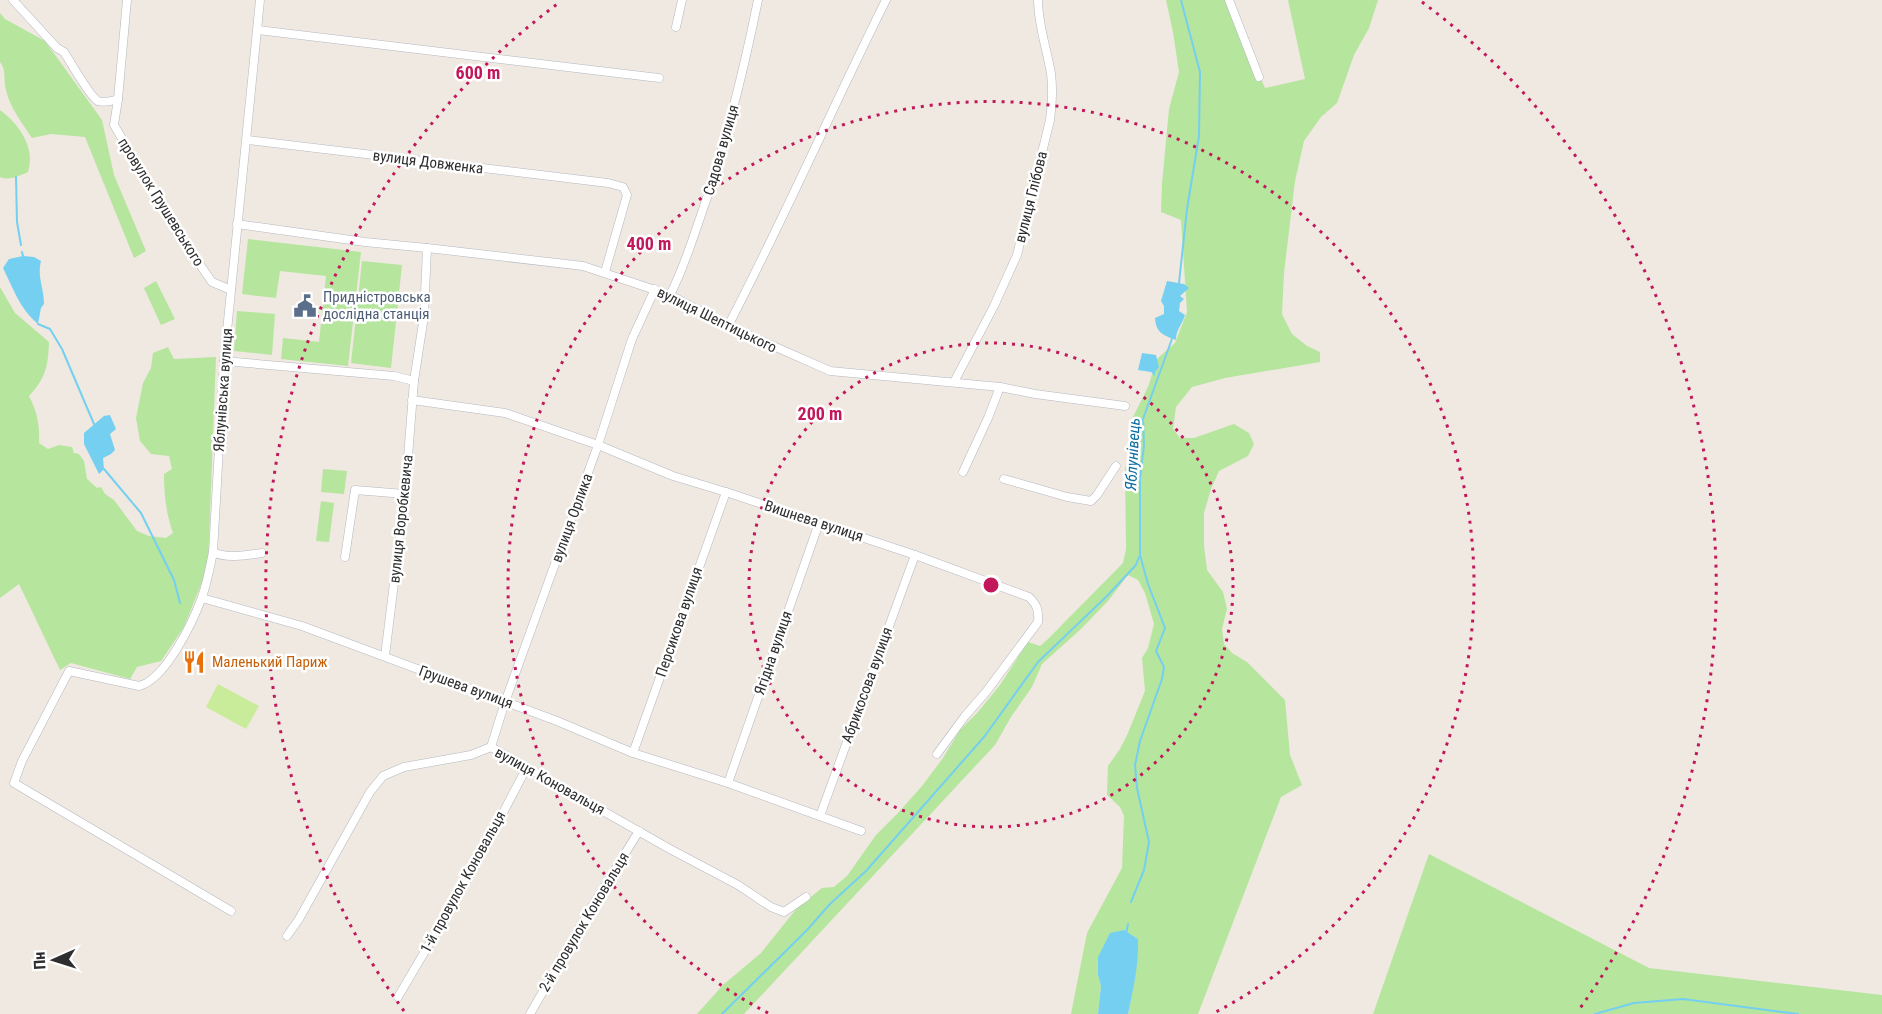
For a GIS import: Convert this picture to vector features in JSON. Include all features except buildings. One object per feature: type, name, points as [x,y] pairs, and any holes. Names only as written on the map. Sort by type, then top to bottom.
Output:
[{"type":"street","points":[[13,0],[57,48],[64,52],[92,95],[98,100],[117,99]]},
{"type":"street","name":"провулок Грушевського","points":[[127,0],[114,125],[175,229],[212,282],[231,290]]},
{"type":"street","name":"Яблунівська вулиця","points":[[231,911],[15,783],[21,761],[69,670],[139,686],[146,685],[162,671],[187,630],[209,573],[213,552],[231,290],[248,140],[260,0]]},
{"type":"street","points":[[676,27],[682,0]]},
{"type":"street","name":"Садова вулиця","points":[[670,295],[682,272],[713,181],[743,70],[758,0]]},
{"type":"street","points":[[728,326],[771,242],[886,0]]},
{"type":"street","name":"вулиця Глібова","points":[[954,382],[994,306],[1017,255],[1050,120],[1053,102],[1051,75],[1038,14],[1038,0]]},
{"type":"street","points":[[1229,0],[1259,77]]},
{"type":"street","points":[[258,30],[659,78]]},
{"type":"street","name":"вулиця Довженка","points":[[248,140],[608,183],[622,187],[627,195],[605,272]]},
{"type":"street","name":"вулиця Шептицького","points":[[237,224],[365,242],[583,266],[670,295],[728,326],[830,370],[1000,387],[1125,406]]},
{"type":"street","name":"вулиця Воробкевича","points":[[385,656],[405,494],[414,381],[424,316],[427,248]]},
{"type":"street","name":"вулиця Орлика","points":[[491,747],[505,702],[598,445],[632,339],[655,289]]},
{"type":"street","points":[[225,361],[394,376],[414,381]]},
{"type":"street","points":[[963,472],[1000,387]]},
{"type":"street","name":"Вишнева вулиця","points":[[412,400],[505,413],[598,445],[673,476],[915,555],[1029,597],[1036,604],[1039,613],[1038,622],[937,754]]},
{"type":"street","points":[[1004,479],[1066,497],[1091,501],[1116,466]]},
{"type":"street","points":[[345,557],[355,490],[405,494]]},
{"type":"street","name":"Персикова вулиця","points":[[633,753],[726,492]]},
{"type":"street","name":"Ягідна вулиця","points":[[728,783],[819,523]]},
{"type":"street","points":[[213,552],[231,555],[262,553]]},
{"type":"street","name":"Абрикосова вулиця","points":[[820,816],[915,555]]},
{"type":"street","name":"Грушева вулиця","points":[[201,598],[302,626],[633,753],[728,783],[861,831]]},
{"type":"street","name":"вулиця Коновальця","points":[[287,936],[299,919],[370,792],[383,776],[404,767],[471,755],[491,747],[738,885],[771,908],[784,912],[806,897]]},
{"type":"street","name":"1-й провулок Коновальця","points":[[398,996],[474,868],[527,767]]},
{"type":"street","name":"2-й провулок Коновальця","points":[[530,1014],[588,913],[639,831]]},
{"type":"green space","points":[[1166,0],[1231,0],[1246,45],[1265,88],[1305,79],[1288,0],[1378,0],[1369,28],[1354,55],[1337,103],[1321,117],[1304,141],[1295,181],[1284,273],[1282,314],[1292,334],[1307,346],[1320,352],[1320,362],[1225,378],[1192,387],[1176,407],[1173,429],[1180,438],[1194,438],[1234,424],[1249,433],[1254,444],[1248,456],[1219,471],[1211,489],[1204,513],[1207,570],[1223,592],[1227,609],[1222,629],[1224,644],[1232,653],[1247,662],[1285,700],[1290,755],[1302,785],[1281,797],[1198,1014],[1128,1014],[1138,939],[1123,930],[1098,975],[1101,986],[1098,1014],[1071,1014],[1087,933],[1122,868],[1124,816],[1120,807],[1107,795],[1108,766],[1128,733],[1145,691],[1142,658],[1148,648],[1154,624],[1145,593],[1138,580],[1128,575],[1108,601],[1081,629],[1042,664],[1032,687],[995,745],[744,1014],[697,1014],[723,985],[761,953],[797,908],[822,888],[834,887],[847,876],[876,835],[922,786],[960,730],[1000,685],[1028,642],[1040,646],[1123,563],[1126,549],[1125,469],[1132,449],[1133,417],[1148,387],[1157,359],[1175,343],[1187,312],[1181,220],[1161,212],[1169,109],[1179,72]]},
{"type":"green space","points":[[0,13],[5,19],[45,41],[102,120],[114,175],[146,251],[134,258],[85,137],[51,134],[32,138],[14,109],[5,87],[0,62]]},
{"type":"green space","points":[[0,110],[19,129],[30,154],[28,172],[10,178],[0,177]]},
{"type":"green space","points":[[248,239],[361,252],[348,366],[281,359],[283,338],[319,342],[326,276],[280,271],[276,298],[242,294]]},
{"type":"green space","points":[[362,261],[402,265],[391,368],[351,363]]},
{"type":"green space","points":[[156,281],[175,319],[161,325],[144,288]]},
{"type":"green space","points":[[0,287],[15,313],[49,342],[45,371],[29,396],[37,419],[39,443],[48,449],[59,445],[72,447],[74,453],[79,454],[84,461],[87,479],[97,488],[101,487],[105,494],[114,500],[137,531],[149,536],[166,538],[173,533],[164,489],[164,474],[172,469],[169,456],[151,454],[140,441],[136,418],[143,383],[151,368],[153,353],[168,347],[174,359],[216,357],[208,567],[184,627],[161,661],[137,667],[130,679],[71,663],[60,670],[19,584],[0,598]]},
{"type":"green space","points":[[237,311],[275,314],[272,355],[234,351]]},
{"type":"green space","points":[[323,469],[347,471],[344,494],[321,492]]},
{"type":"green space","points":[[321,501],[334,503],[329,542],[316,541]]},
{"type":"green space","points":[[218,684],[259,706],[246,729],[206,707]]},
{"type":"green space","points":[[1429,854],[1649,968],[1882,995],[1882,1014],[1373,1014]]},
{"type":"water","points":[[23,256],[34,257],[41,261],[44,304],[38,324],[22,305],[3,268],[9,259]]},
{"type":"water","points":[[1167,281],[1184,284],[1189,288],[1180,296],[1184,299],[1180,303],[1179,311],[1185,315],[1176,340],[1161,333],[1155,318],[1164,314],[1161,301]]},
{"type":"water","points":[[1142,353],[1156,355],[1159,367],[1155,376],[1151,372],[1138,370]]},
{"type":"water","points":[[110,415],[116,429],[110,434],[115,450],[103,458],[104,469],[99,474],[84,444],[84,433],[104,416]]},
{"type":"water","points":[[1124,930],[1138,939],[1137,967],[1128,1014],[1098,1014],[1101,986],[1098,975],[1098,957],[1110,933]]},
{"type":"waterway","name":"Яблунівець","points":[[1179,283],[1187,209],[1199,136],[1200,72],[1181,0]]},
{"type":"waterway","points":[[16,177],[17,222],[21,245]]},
{"type":"waterway","points":[[22,252],[23,256]]},
{"type":"waterway","points":[[38,324],[50,329],[62,349],[94,424]]},
{"type":"waterway","name":"Яблунівець","points":[[1131,902],[1144,870],[1149,842],[1137,788],[1135,765],[1140,741],[1162,679],[1164,667],[1156,651],[1165,628],[1148,584],[1140,555],[1143,419],[1173,336]]},
{"type":"waterway","points":[[104,469],[141,513],[174,580],[180,603]]},
{"type":"waterway","points":[[722,1014],[807,930],[830,904],[866,871],[984,737],[1038,662],[1107,596],[1136,565],[1139,557]]},
{"type":"waterway","name":"Яблунівець","points":[[1126,934],[1128,924]]},
{"type":"waterway","points":[[1595,1014],[1634,1003],[1683,999],[1798,1014]]},
{"type":"place","name":"Придністровська дослідна станція","points":[[305,306]]},
{"type":"place","name":"Маленький Париж","points":[[194,662]]}]
